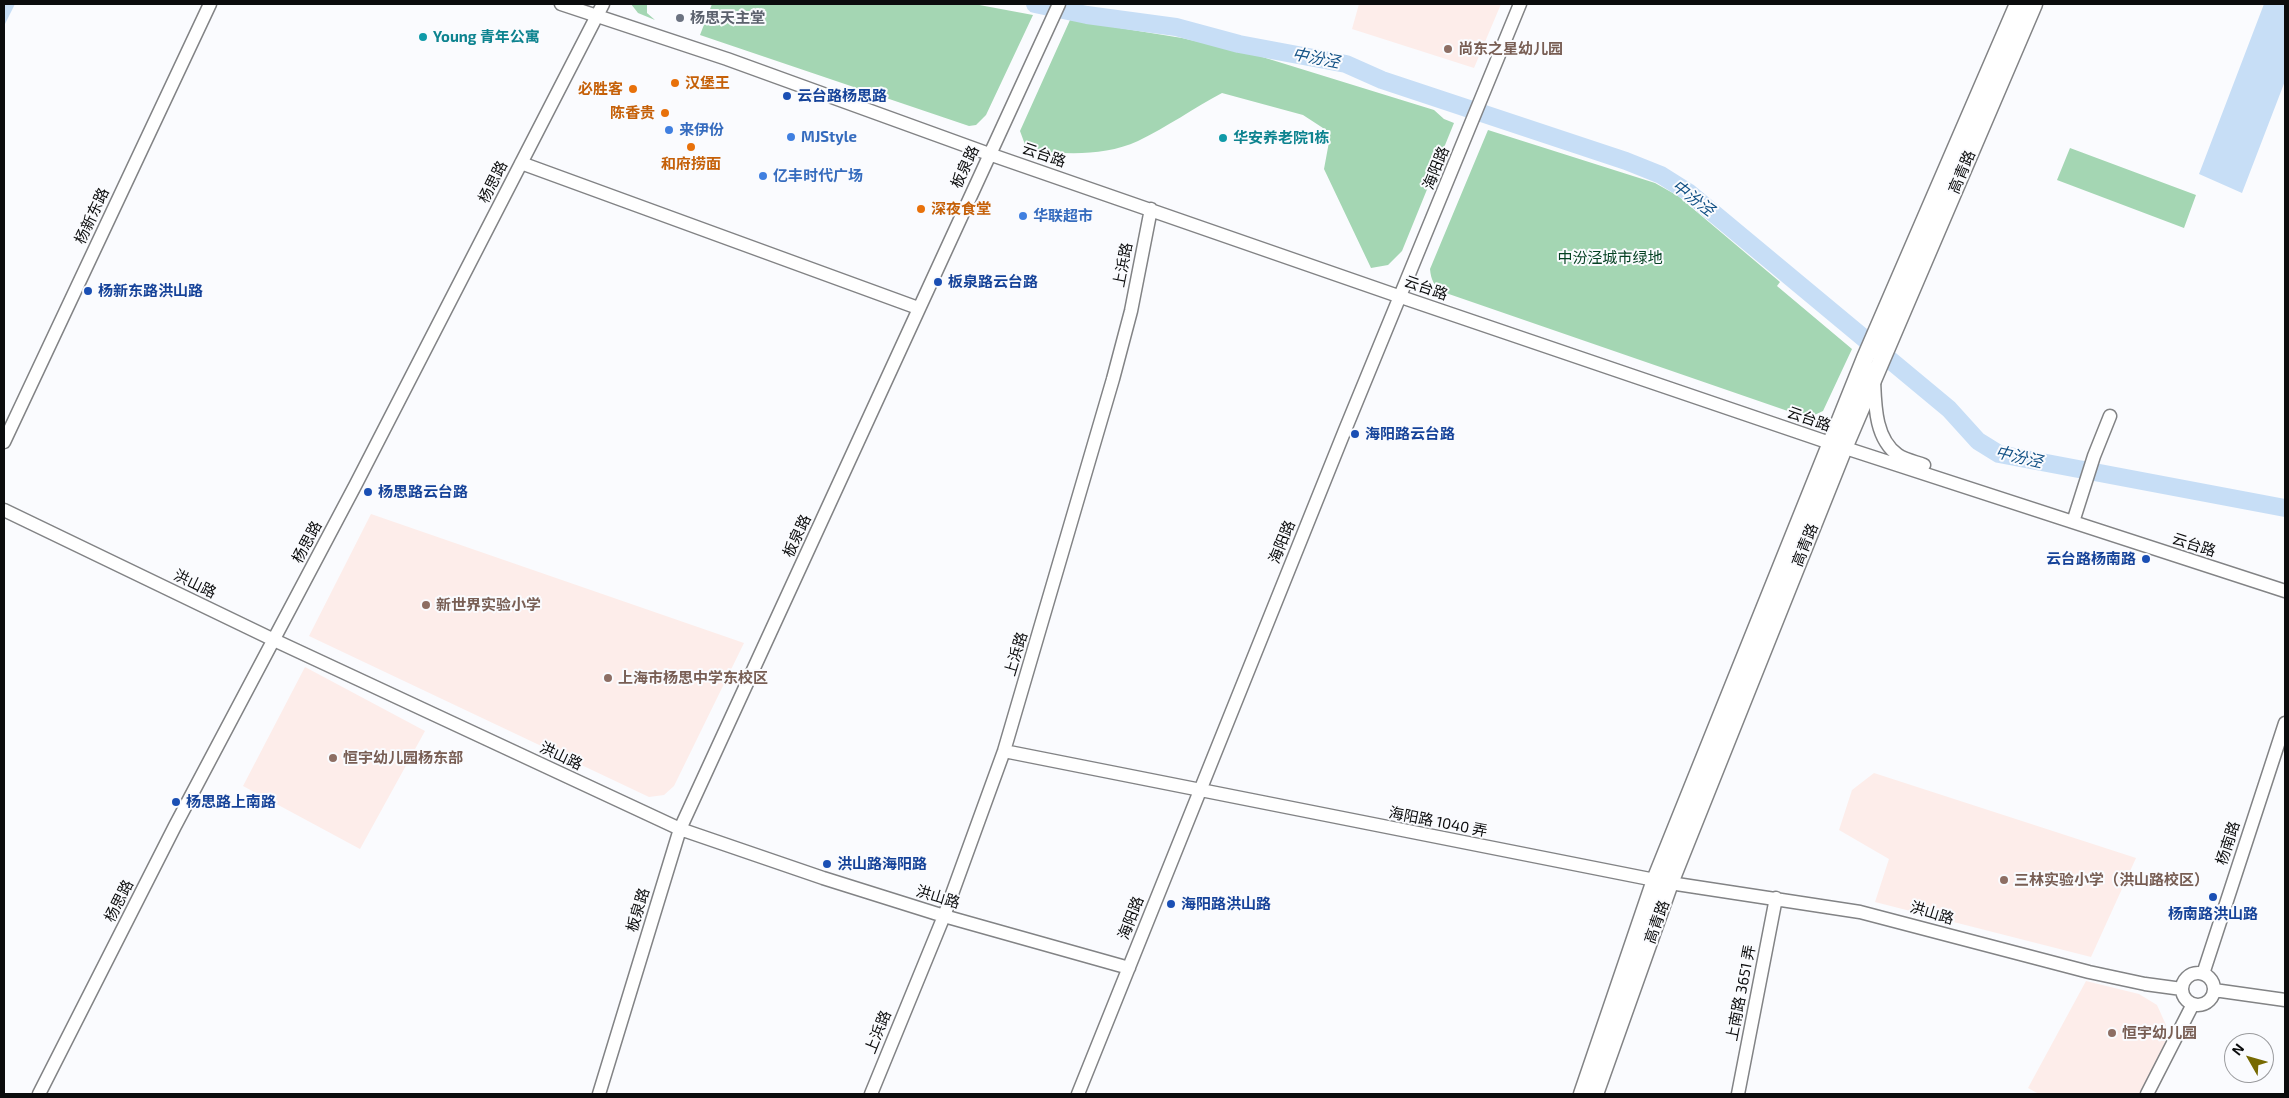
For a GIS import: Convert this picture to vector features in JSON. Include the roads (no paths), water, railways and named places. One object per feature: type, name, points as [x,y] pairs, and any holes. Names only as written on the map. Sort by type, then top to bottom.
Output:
[{"type":"main road","name":"高青路","points":[[1582,1094],[1663,882],[1837,446],[1872,367],[2018,4]]},
{"type":"main road","name":"高青路","points":[[1886,330],[2034,4]]},
{"type":"main road","name":"高青路","points":[[1595,1094],[1663,882]]},
{"type":"street","name":"杨新东路","points":[[4,442],[210,4]]},
{"type":"street","name":"云台路","points":[[561,4],[727,59],[989,154],[1837,446],[2285,591]]},
{"type":"street","name":"杨思路","points":[[39,1094],[175,826],[274,640],[603,4]]},
{"type":"street","name":"板泉路","points":[[599,1094],[680,829],[1059,4]]},
{"type":"street","name":"海阳路","points":[[1078,1094],[1199,790],[1520,4]]},
{"type":"street","points":[[521,163],[918,308]]},
{"type":"street","name":"上浜路","points":[[871,1094],[944,916],[1004,751],[1113,379],[1131,311],[1150,208]]},
{"type":"street","points":[[1872,367],[1876,418],[1892,450],[1900,457],[1936,470],[1948,482]]},
{"type":"street","points":[[2073,522],[2094,456],[2110,416]]},
{"type":"street","name":"洪山路","points":[[4,510],[274,640],[680,829],[823,878],[944,916],[1129,968]]},
{"type":"street","name":"杨南路","points":[[2203,974],[2285,723]]},
{"type":"street","name":"海阳路 1040 弄","points":[[1004,751],[1663,882]]},
{"type":"street","name":"洪山路","points":[[1663,882],[1776,898],[1882,916],[2089,972],[2145,984],[2182,989]]},
{"type":"street","name":"上南路 3651 弄","points":[[1738,1094],[1776,898]]},
{"type":"street","points":[[2203,974],[2213,984],[2214,990],[2207,1002],[2193,1004],[2188,1002],[2182,989],[2189,976],[2203,974]]},
{"type":"street","points":[[2214,990],[2285,1000]]},
{"type":"street","points":[[2147,1094],[2193,1004]]},
{"type":"water","points":[[4,4],[15,4],[4,26]]},
{"type":"water","points":[[2264,4],[2285,4],[2285,81],[2242,193],[2199,174]]},
{"type":"waterway","name":"中汾泾","points":[[1035,4],[1087,15],[1176,27],[1239,44],[1346,64],[1382,80],[1626,161],[1661,175],[1688,192],[1949,409],[1978,441],[1999,454],[2285,508]]},
{"type":"place","name":"杨思天主堂","points":[[680,18]]},
{"type":"place","name":"Young 青年公寓","points":[[423,37]]},
{"type":"place","name":"尚东之星幼儿园","points":[[1448,49]]},
{"type":"place","name":"汉堡王","points":[[675,83]]},
{"type":"place","name":"必胜客","points":[[633,89]]},
{"type":"place","name":"云台路杨思路","points":[[787,96]]},
{"type":"place","name":"陈香贵","points":[[665,113]]},
{"type":"place","name":"来伊份","points":[[669,130]]},
{"type":"place","name":"MJStyle","points":[[791,137]]},
{"type":"place","name":"华安养老院1栋","points":[[1223,138]]},
{"type":"place","name":"和府捞面","points":[[691,147]]},
{"type":"place","name":"亿丰时代广场","points":[[763,176]]},
{"type":"place","name":"深夜食堂","points":[[921,209]]},
{"type":"place","name":"华联超市","points":[[1023,216]]},
{"type":"place","name":"板泉路云台路","points":[[938,282]]},
{"type":"place","name":"杨新东路洪山路","points":[[88,291]]},
{"type":"place","name":"海阳路云台路","points":[[1355,434]]},
{"type":"place","name":"杨思路云台路","points":[[368,492]]},
{"type":"place","name":"云台路杨南路","points":[[2146,559]]},
{"type":"place","name":"新世界实验小学","points":[[426,605]]},
{"type":"place","name":"上海市杨思中学东校区","points":[[608,678]]},
{"type":"place","name":"恒宇幼儿园杨东部","points":[[333,758]]},
{"type":"place","name":"杨思路上南路","points":[[176,802]]},
{"type":"place","name":"洪山路海阳路","points":[[827,864]]},
{"type":"place","name":"三林实验小学（洪山路校区）","points":[[2004,880]]},
{"type":"place","name":"杨南路洪山路","points":[[2213,897]]},
{"type":"place","name":"海阳路洪山路","points":[[1171,904]]},
{"type":"place","name":"恒宇幼儿园","points":[[2112,1033]]},
{"type":"park label","name":"中汾泾城市绿地","points":[[1610,258]]}]
